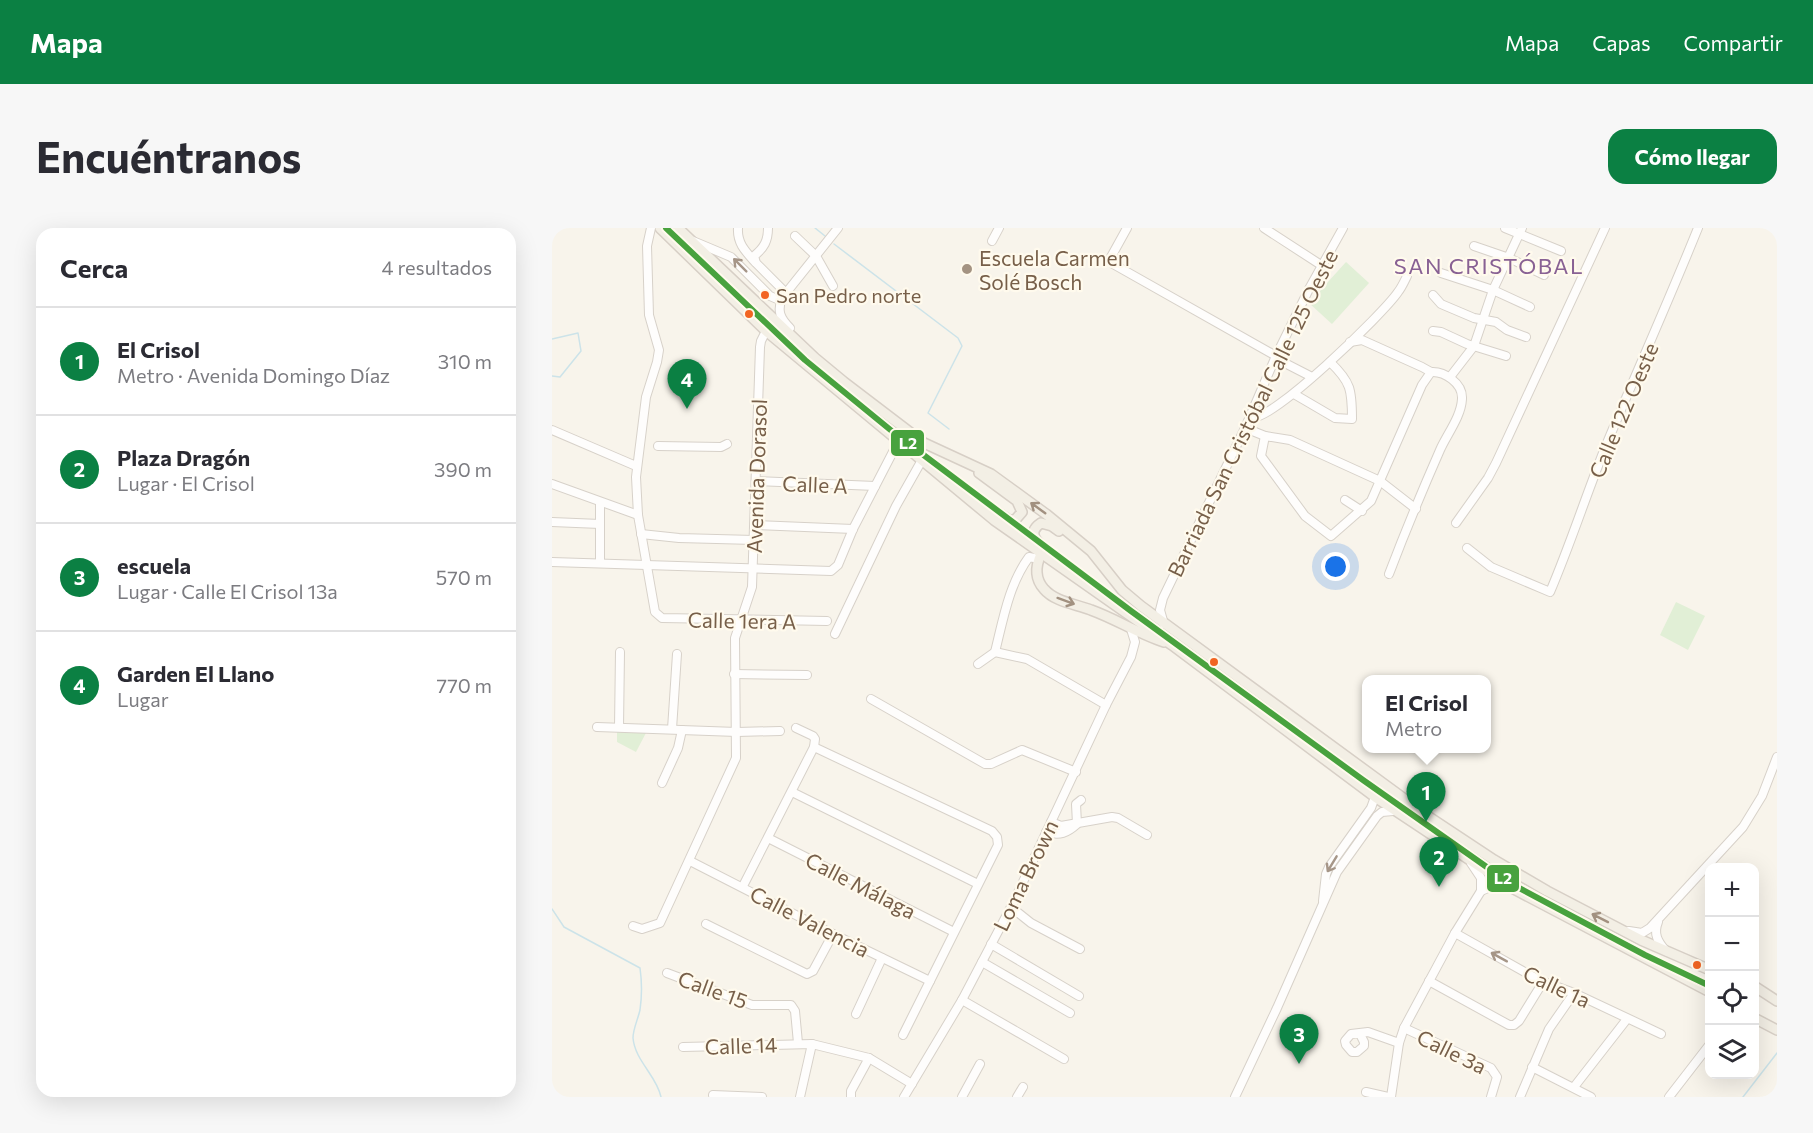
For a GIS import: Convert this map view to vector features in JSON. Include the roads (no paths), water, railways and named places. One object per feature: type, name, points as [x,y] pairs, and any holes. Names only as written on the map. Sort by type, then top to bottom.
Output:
[{"type":"main road","points":[[660,228],[766,331],[898,442],[1040,556],[1103,596],[1172,645],[1393,811],[1470,862],[1512,888],[1705,989]]},
{"type":"main road","points":[[678,228],[815,358],[888,417],[924,443],[991,474],[1046,514],[1091,551],[1122,590],[1141,606],[1429,817],[1538,885],[1668,953],[1705,968]]},
{"type":"main road","points":[[957,488],[975,496],[1009,520],[1015,520],[1022,512],[1017,501],[959,460]]},
{"type":"main road","points":[[1103,596],[1069,566],[1038,544],[1033,532],[1041,523],[1052,526],[1105,568]]},
{"type":"main road","points":[[1040,556],[1036,570],[1041,586],[1048,594],[1172,645]]},
{"type":"main road","points":[[1759,987],[1777,994]]},
{"type":"main road","points":[[1759,989],[1777,1001]]},
{"type":"main road","points":[[1759,1018],[1777,1024]]},
{"type":"main road","points":[[1759,1019],[1777,1030]]},
{"type":"street","points":[[647,563],[638,514],[636,466],[646,397],[659,350],[649,315],[647,246],[651,228]]},
{"type":"street","points":[[738,228],[737,236],[740,246],[784,296]]},
{"type":"street","points":[[756,263],[753,256],[761,250],[768,239],[768,228]]},
{"type":"street","points":[[815,358],[807,346],[781,319],[778,310],[784,296],[838,228]]},
{"type":"street","points":[[992,241],[999,228]]},
{"type":"street","points":[[1127,228],[1111,257],[1113,264],[1312,378]]},
{"type":"street","points":[[1264,228],[1321,265]]},
{"type":"street","name":"Barriada San Cristóbal Calle 125 Oeste","points":[[1164,624],[1160,610],[1163,598],[1250,418],[1276,357],[1321,265],[1343,228]]},
{"type":"street","points":[[1505,228],[1521,231],[1561,251]]},
{"type":"street","points":[[1456,523],[1492,470],[1605,228]]},
{"type":"street","name":"Calle 122 Oeste","points":[[1467,548],[1491,567],[1550,592],[1569,548],[1607,445],[1698,228]]},
{"type":"street","points":[[1450,377],[1474,346],[1493,290],[1521,231]]},
{"type":"street","points":[[795,236],[816,256],[833,286]]},
{"type":"street","points":[[691,240],[731,257],[770,296],[777,299],[784,296]]},
{"type":"street","points":[[1474,246],[1509,258],[1544,275]]},
{"type":"street","points":[[1441,273],[1493,290],[1530,307]]},
{"type":"street","points":[[1250,418],[1258,418],[1294,394],[1330,362],[1375,319],[1398,293],[1407,276]]},
{"type":"street","points":[[1433,295],[1441,304],[1474,318],[1496,322],[1507,330],[1526,337]]},
{"type":"street","name":"Avenida Dorasol","points":[[633,926],[642,929],[660,923],[736,758],[735,638],[751,597],[754,569],[760,347],[766,331]]},
{"type":"street","points":[[1433,331],[1506,356]]},
{"type":"street","points":[[1350,342],[1362,340],[1431,372],[1450,377],[1461,391],[1462,399],[1453,428],[1443,444],[1389,574]]},
{"type":"street","points":[[1294,394],[1335,418],[1352,419],[1352,396],[1346,377],[1330,362]]},
{"type":"street","points":[[1265,436],[1261,456],[1266,465],[1280,480],[1305,516],[1331,536],[1371,501],[1422,385],[1431,372]]},
{"type":"street","points":[[1245,428],[1265,436],[1290,440],[1380,481],[1416,509]]},
{"type":"street","points":[[552,430],[636,466]]},
{"type":"street","points":[[552,562],[647,563],[831,571],[838,565],[853,530],[898,442]]},
{"type":"street","points":[[658,446],[722,447],[727,444]]},
{"type":"street","points":[[835,634],[896,506],[895,503],[921,459]]},
{"type":"street","name":"Calle A","points":[[756,481],[875,486]]},
{"type":"street","points":[[552,484],[638,514]]},
{"type":"street","points":[[1345,500],[1362,511]]},
{"type":"street","points":[[600,502],[600,563]]},
{"type":"street","points":[[552,522],[600,524]]},
{"type":"street","points":[[754,525],[853,530]]},
{"type":"street","points":[[641,534],[679,538],[754,540]]},
{"type":"street","points":[[978,664],[995,652],[1006,604],[1022,566],[1029,557],[1040,556]]},
{"type":"street","name":"Calle 1era A","points":[[647,563],[654,608],[657,615],[663,618],[827,621]]},
{"type":"street","name":"Barriada San Cristóbal Calle 125 Oeste","points":[[1141,606],[1154,604],[1163,598]]},
{"type":"street","points":[[1131,629],[1135,647]]},
{"type":"street","points":[[1135,647],[1142,640],[1152,638]]},
{"type":"street","name":"Loma Brown","points":[[904,1097],[962,1000],[1011,907],[1135,647]]},
{"type":"street","points":[[619,727],[620,652]]},
{"type":"street","points":[[995,652],[1027,659],[1106,705]]},
{"type":"street","points":[[672,729],[677,654]]},
{"type":"street","points":[[734,674],[807,675]]},
{"type":"street","points":[[871,699],[985,764],[991,764],[1022,750],[1076,772]]},
{"type":"street","points":[[597,726],[737,732],[780,730]]},
{"type":"street","points":[[743,886],[814,747],[813,736],[796,728]]},
{"type":"street","points":[[662,783],[678,748],[682,730]]},
{"type":"street","points":[[814,747],[992,831],[997,837],[998,845],[903,1035]]},
{"type":"street","points":[[1619,928],[1642,933],[1659,920],[1743,826],[1762,796],[1777,757]]},
{"type":"street","points":[[792,792],[978,884]]},
{"type":"street","points":[[1235,1097],[1341,865],[1375,797]]},
{"type":"street","points":[[1077,824],[1076,804],[1081,800]]},
{"type":"street","points":[[1357,836],[1382,812],[1393,811]]},
{"type":"street","points":[[1051,822],[1061,826],[1112,817],[1118,818],[1147,835]]},
{"type":"street","points":[[1046,832],[1065,833],[1077,824]]},
{"type":"street","name":"Calle Málaga","points":[[768,838],[954,932]]},
{"type":"street","name":"Calle Valencia","points":[[690,861],[930,981]]},
{"type":"street","points":[[1366,1092],[1389,1097],[1404,1028],[1455,933],[1481,891],[1481,878],[1470,862]]},
{"type":"street","points":[[1481,891],[1499,885],[1512,888]]},
{"type":"street","points":[[1011,907],[1031,922],[1080,949]]},
{"type":"street","points":[[1659,920],[1656,927],[1657,938],[1668,953]]},
{"type":"street","points":[[706,924],[807,974],[813,971],[833,934]]},
{"type":"street","name":"Calle 1a","points":[[1455,933],[1543,982],[1574,993],[1661,1034]]},
{"type":"street","points":[[991,944],[1079,996]]},
{"type":"street","points":[[856,1014],[882,958]]},
{"type":"street","points":[[982,962],[1070,1013]]},
{"type":"street","name":"Calle 15","points":[[667,973],[752,1005],[791,1005],[795,1011],[798,1043]]},
{"type":"street","points":[[1429,981],[1509,1025],[1519,1022],[1543,982]]},
{"type":"street","points":[[1520,1097],[1548,1029],[1574,993]]},
{"type":"street","points":[[962,1000],[1064,1059]]},
{"type":"street","points":[[1574,1087],[1628,1019]]},
{"type":"street","name":"Calle 3a","points":[[1404,1028],[1491,1068],[1497,1077],[1491,1097]]},
{"type":"street","points":[[1360,1034],[1368,1032],[1399,1043]]},
{"type":"street","points":[[800,1097],[812,1044]]},
{"type":"street","name":"Calle 14","points":[[683,1047],[812,1044],[869,1058],[912,1084]]},
{"type":"street","points":[[1669,1097],[1705,1050]]},
{"type":"street","points":[[851,1097],[851,1091],[869,1058]]},
{"type":"street","points":[[962,1097],[980,1064]]},
{"type":"street","points":[[1532,1066],[1591,1097]]},
{"type":"street","points":[[1017,1097],[1023,1087]]},
{"type":"street","points":[[713,1095],[762,1097]]},
{"type":"waterway","points":[[815,228],[825,236]]},
{"type":"waterway","points":[[834,244],[958,338],[962,346],[928,413],[949,429]]},
{"type":"waterway","points":[[552,339],[578,333],[581,351],[560,377],[552,376]]},
{"type":"waterway","points":[[552,909],[564,927],[640,968],[641,1005],[633,1038],[638,1054],[659,1089],[661,1097]]},
{"type":"waterway","points":[[1743,1097],[1777,1053]]},
{"type":"place","name":"Escuela Carmen Solé Bosch","points":[[967,269]]},
{"type":"place","name":"San Pedro norte","points":[[765,295]]},
{"type":"place","name":"Garden El Llano","points":[[687,409]]},
{"type":"place","name":"El Crisol","points":[[1426,822]]},
{"type":"place","name":"Plaza Dragón","points":[[1439,887]]},
{"type":"place","name":"escuela","points":[[1299,1064]]},
{"type":"district","name":"SAN CRISTÓBAL","points":[[1489,265]]}]
